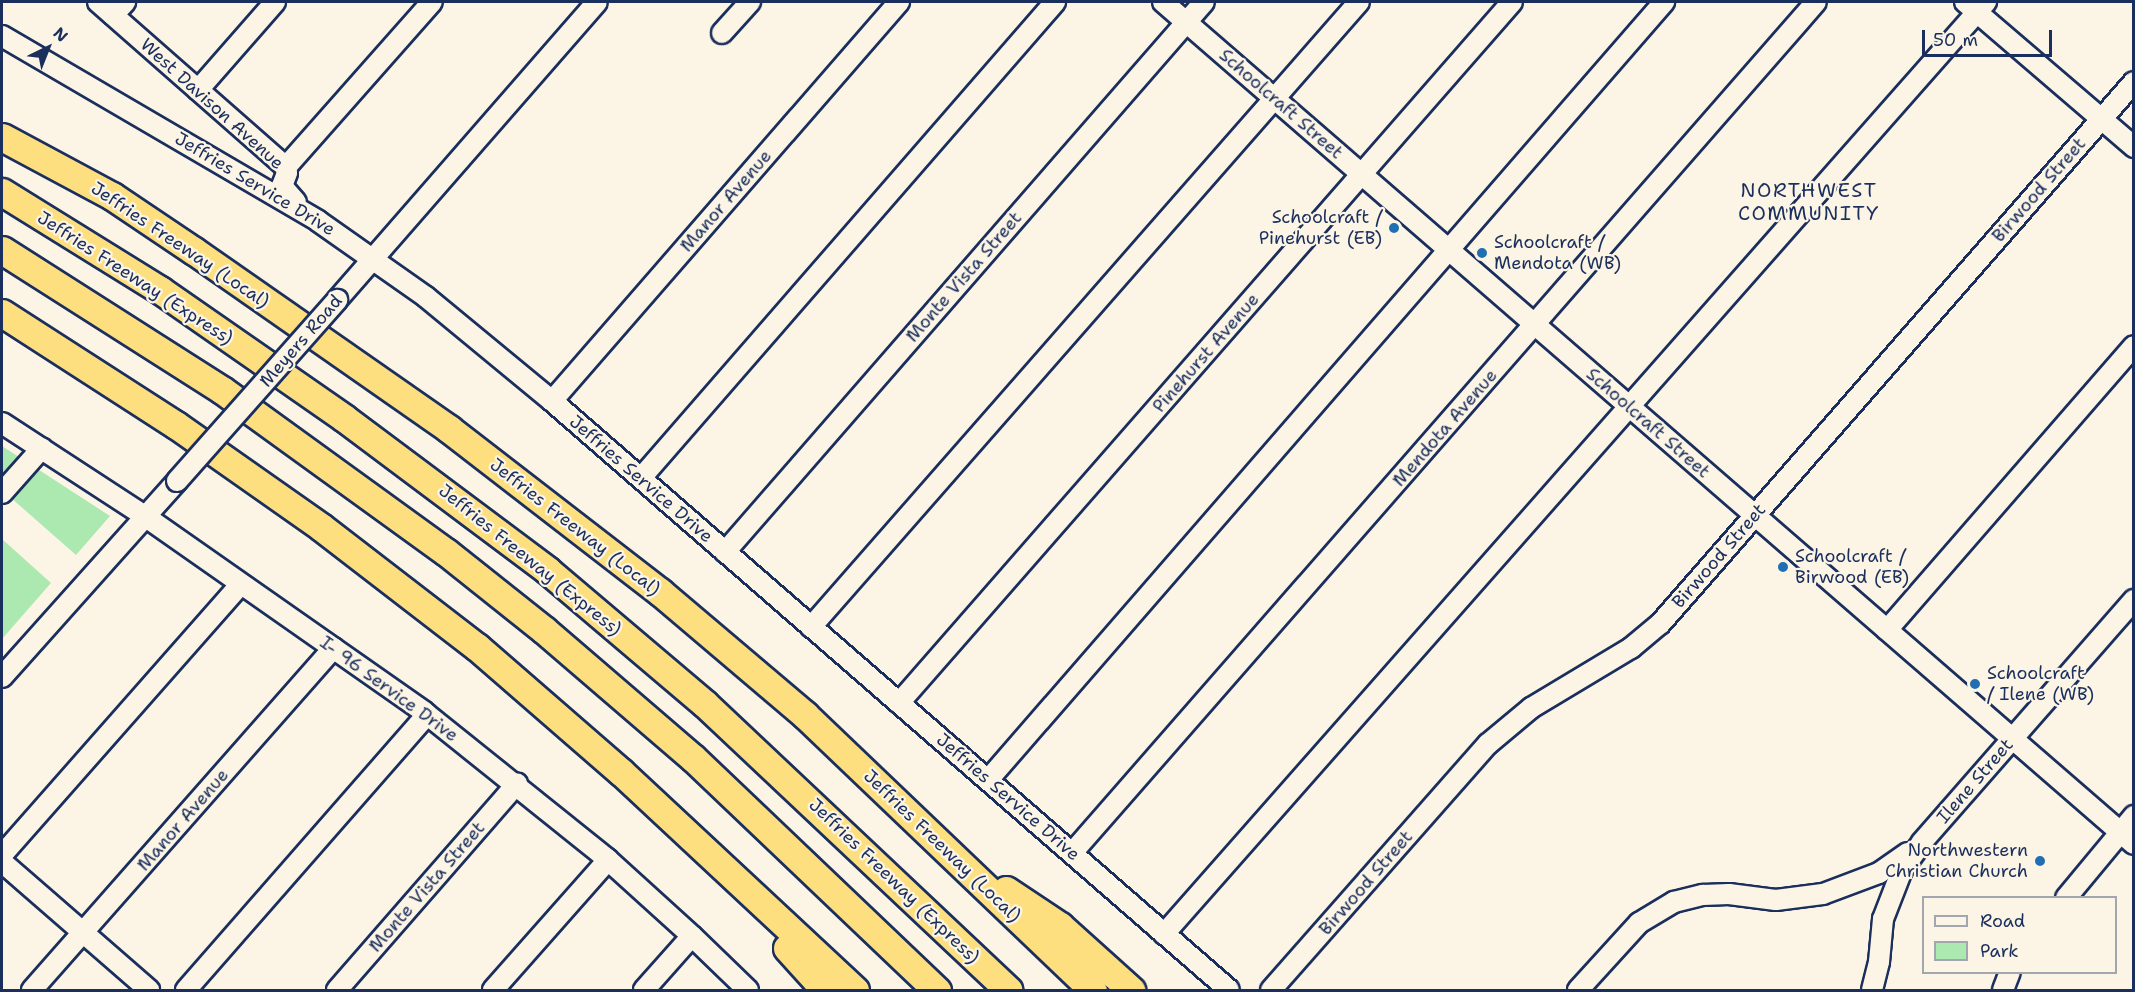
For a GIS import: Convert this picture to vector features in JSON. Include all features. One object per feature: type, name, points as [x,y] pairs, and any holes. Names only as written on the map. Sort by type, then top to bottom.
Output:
[{"type":"highway","points":[[2,121],[112,196]]},
{"type":"highway","name":"Jeffries Freeway (Local)","points":[[2,136],[112,196],[449,429],[660,592],[805,715],[1093,990]]},
{"type":"highway","name":"Jeffries Freeway (Express)","points":[[2,192],[160,290],[363,432],[547,570],[705,704],[1009,990]]},
{"type":"highway","points":[[2,250],[222,390],[398,517],[535,623],[693,758],[937,990]]},
{"type":"highway","points":[[2,313],[176,425],[321,527],[477,647],[621,772],[855,990]]},
{"type":"highway","points":[[947,850],[1060,926],[1131,990]]},
{"type":"highway","points":[[733,875],[781,942],[825,990]]},
{"type":"street","name":"West Davison Avenue","points":[[98,2],[119,8],[198,90],[286,167],[287,173],[282,186],[306,213]]},
{"type":"street","points":[[198,90],[275,2]]},
{"type":"street","points":[[286,167],[432,2]]},
{"type":"street","name":"Meyers Road","points":[[2,677],[146,517],[597,2]]},
{"type":"street","points":[[722,33],[750,2]]},
{"type":"street","name":"Manor Avenue","points":[[552,401],[899,2]]},
{"type":"street","points":[[640,478],[1055,2]]},
{"type":"street","name":"Schoolcraft Street","points":[[1163,2],[2126,838]]},
{"type":"street","name":"Monte Vista Street","points":[[725,552],[1204,2]]},
{"type":"street","points":[[812,627],[1359,2]]},
{"type":"street","name":"Pinehurst Avenue","points":[[899,703],[1512,2]]},
{"type":"street","points":[[988,780],[1664,2]]},
{"type":"street","name":"Mendota Avenue","points":[[1072,853],[1816,2]]},
{"type":"street","points":[[1164,934],[1629,406],[1976,5],[2133,147]]},
{"type":"street","name":"Jeffries Service Drive","points":[[2,36],[306,213],[374,258],[463,326],[1229,990]]},
{"type":"street","name":"Birwood Street","points":[[1271,990],[1488,744],[1532,708],[1648,635],[2133,82]]},
{"type":"street","points":[[1887,630],[2133,346]]},
{"type":"street","name":"I- 96 Service Drive","points":[[2,423],[146,517],[428,715],[517,784],[608,860],[692,936],[747,990]]},
{"type":"street","points":[[2,493],[42,448]]},
{"type":"street","points":[[2,855],[242,584]]},
{"type":"street","name":"Ilene Street","points":[[1872,990],[1876,977],[1883,919],[1889,897],[1902,870],[1922,842],[2133,600]]},
{"type":"street","name":"Manor Avenue","points":[[32,990],[334,648]]},
{"type":"street","points":[[186,990],[428,715]]},
{"type":"street","name":"Monte Vista Street","points":[[338,990],[517,784]]},
{"type":"street","points":[[2067,896],[2126,838],[2133,816]]},
{"type":"street","points":[[1578,990],[1639,923],[1674,902],[1703,895],[1728,894],[1776,900],[1823,894],[1879,873],[1922,842]]},
{"type":"street","points":[[494,990],[608,860]]},
{"type":"street","points":[[2,862],[149,990]]},
{"type":"street","points":[[644,990],[692,936]]},
{"type":"street","points":[[2003,990],[2009,974]]},
{"type":"green space","points":[[2,446],[110,516],[76,555],[10,497],[2,505]]},
{"type":"green space","points":[[2,539],[51,583],[2,639]]},
{"type":"place","name":"Schoolcraft / Pinehurst (EB)","points":[[1394,228]]},
{"type":"place","name":"Schoolcraft / Mendota (WB)","points":[[1482,253]]},
{"type":"place","name":"Schoolcraft / Birwood (EB)","points":[[1783,567]]},
{"type":"place","name":"Schoolcraft / Ilene (WB)","points":[[1975,684]]},
{"type":"place","name":"Northwestern Christian Church","points":[[2040,861]]},
{"type":"district","name":"NORTHWEST COMMUNITY","points":[[1809,202]]}]
